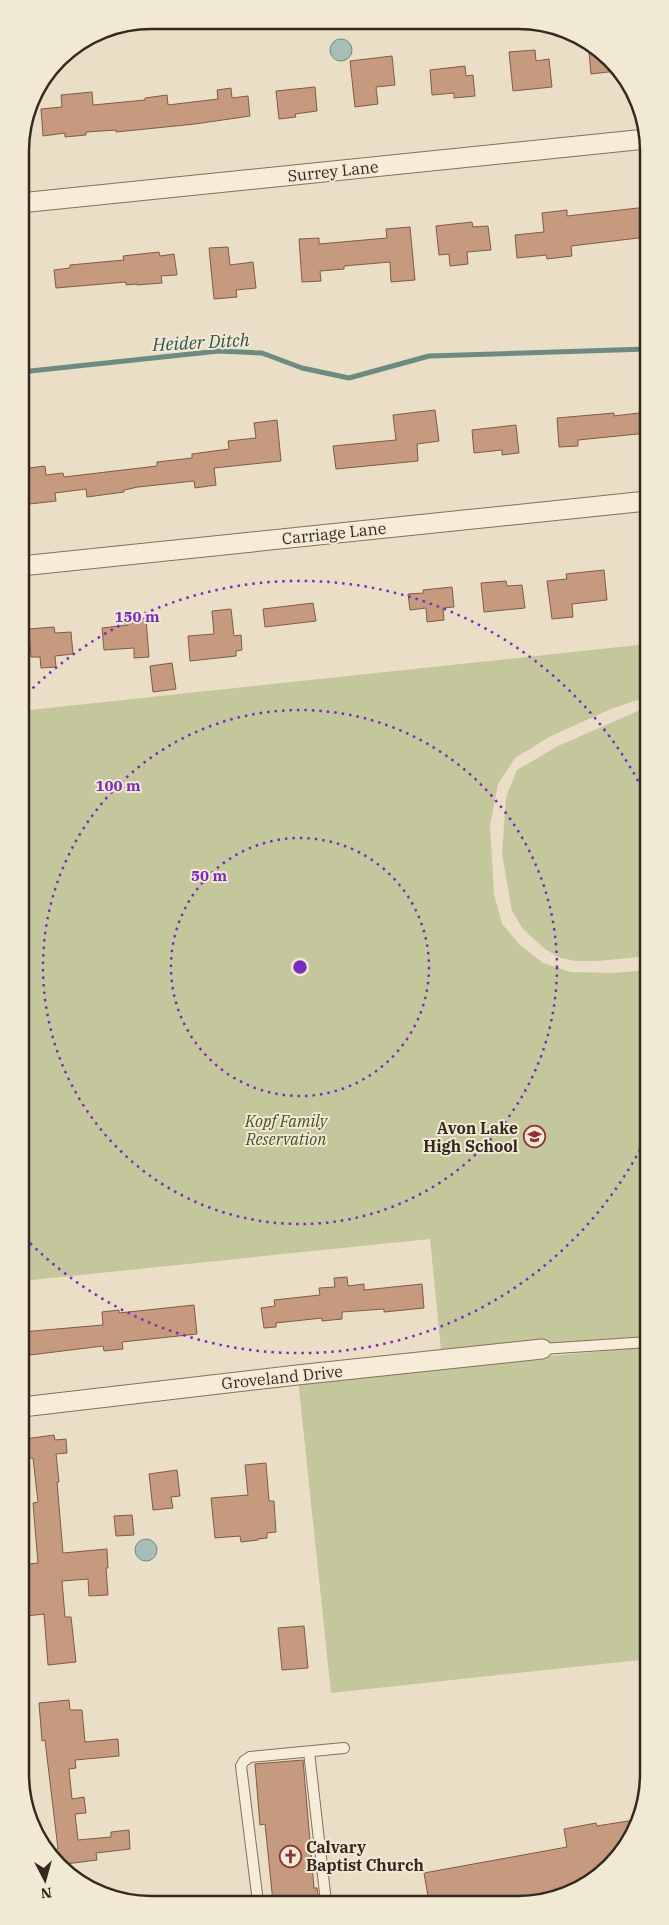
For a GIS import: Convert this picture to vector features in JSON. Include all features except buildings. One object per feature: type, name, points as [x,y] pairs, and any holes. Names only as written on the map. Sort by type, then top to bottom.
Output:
[{"type":"street","name":"Surrey Lane","points":[[29,202],[640,141]]},
{"type":"street","name":"Carriage Lane","points":[[29,565],[640,502]]},
{"type":"street","name":"Groveland Drive","points":[[29,1406],[542,1349]]},
{"type":"lane","points":[[542,1349],[640,1343]]},
{"type":"lane","points":[[257,1896],[241,1766],[250,1757],[344,1748]]},
{"type":"lane","points":[[309,1752],[325,1896]]},
{"type":"green space","name":"Avon Lake High School","points":[[640,645],[640,699],[613,708],[551,736],[515,758],[498,784],[490,825],[494,894],[502,924],[520,945],[543,963],[571,972],[614,973],[640,971],[640,1343],[442,1360],[430,1239],[29,1280],[29,710]]},
{"type":"green space","points":[[640,710],[640,957],[598,961],[574,961],[558,957],[545,949],[523,929],[512,911],[502,854],[506,797],[517,770],[558,746]]},
{"type":"green space","points":[[640,1348],[640,1660],[331,1693],[298,1379]]},
{"type":"water","points":[[341,39],[351,46],[352,50],[345,60],[341,61],[331,54],[330,50],[337,40]]},
{"type":"water","points":[[146,1539],[154,1542],[157,1550],[154,1558],[146,1561],[138,1558],[135,1550],[138,1542]]},
{"type":"waterway","name":"Heider Ditch","points":[[29,371],[219,351],[262,353],[302,368],[349,378],[429,356],[640,349]]},
{"type":"place","name":"Avon Lake High School","points":[[534,1137]]},
{"type":"place","name":"Calvary Baptist Church","points":[[290,1856]]},
{"type":"park label","name":"Kopf Family Reservation","points":[[286,1130]]}]
